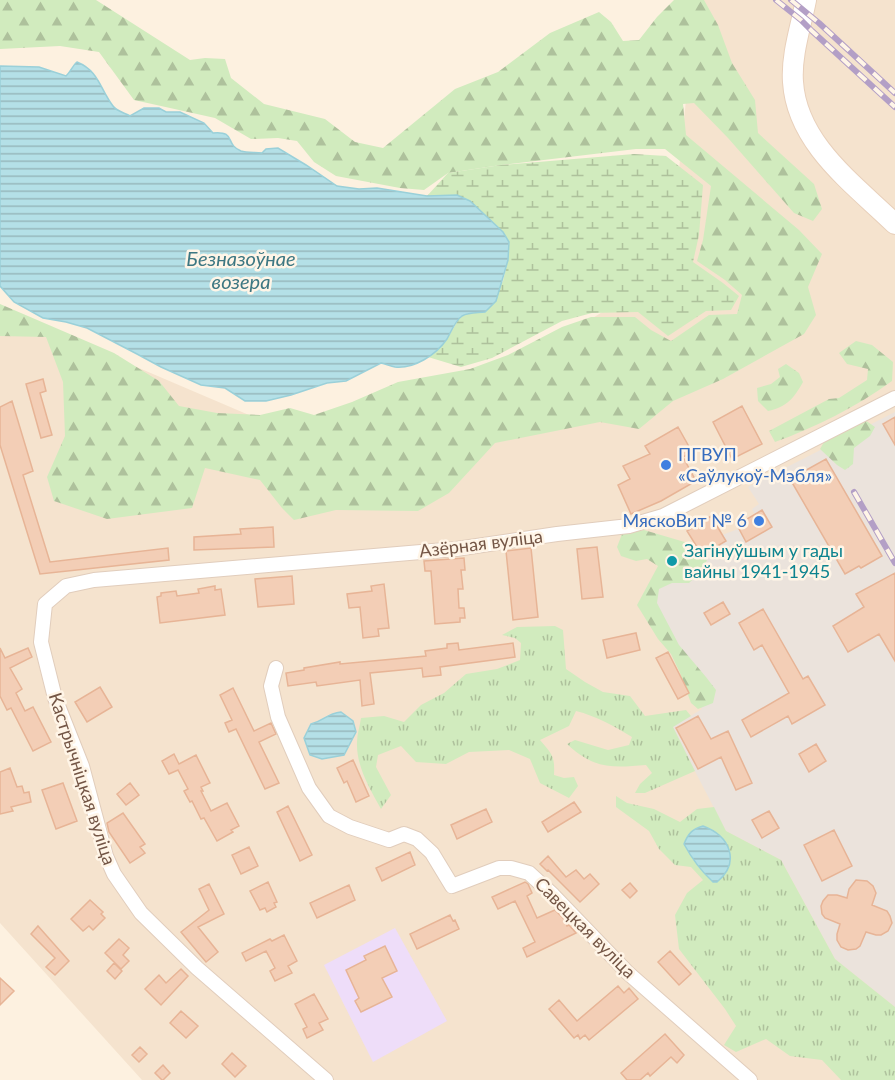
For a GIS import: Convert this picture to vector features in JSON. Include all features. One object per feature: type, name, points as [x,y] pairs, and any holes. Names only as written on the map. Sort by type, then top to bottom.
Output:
[{"type":"main road","points":[[806,0],[793,63],[795,100],[802,120],[820,150],[852,185],[895,224]]},
{"type":"street","name":"Азёрная вуліца","points":[[45,604],[66,586],[94,580],[456,549],[628,526],[663,516],[895,398]]},
{"type":"street","name":"Кастрычніцкая вуліца","points":[[45,604],[41,642],[55,698],[82,766],[106,856],[114,874],[141,914],[197,968],[326,1080]]},
{"type":"street","name":"Савецкая вуліца","points":[[276,668],[271,686],[278,717],[309,788],[329,816],[350,827],[389,840],[404,834],[417,839],[432,853],[452,886],[499,868],[511,868],[529,873],[628,973],[750,1080]]},
{"type":"shaded area","points":[[696,0],[895,0],[895,1080],[142,1080],[0,923],[0,307],[298,436],[569,333],[669,270]]},
{"type":"shaded area","points":[[895,412],[895,1007],[835,959],[781,860],[726,831],[672,727],[702,709],[645,605],[650,594],[702,555],[687,531],[711,516],[722,535],[738,529],[737,525],[755,515],[752,509],[759,504],[748,487]]},
{"type":"shaded area","points":[[395,928],[447,1021],[373,1062],[324,965]]},
{"type":"green space","points":[[0,0],[96,0],[190,60],[225,59],[231,78],[264,104],[325,119],[355,142],[383,148],[455,89],[498,72],[550,33],[599,12],[611,22],[623,41],[639,40],[674,0],[704,0],[718,25],[732,63],[755,100],[758,133],[814,184],[822,209],[813,221],[794,213],[694,103],[683,104],[686,135],[799,230],[822,254],[808,287],[816,315],[804,334],[723,379],[673,401],[639,429],[600,422],[495,443],[449,493],[418,511],[336,510],[294,520],[260,480],[205,468],[192,508],[107,519],[54,501],[47,477],[65,436],[63,382],[46,337],[0,336],[0,304],[114,353],[159,381],[179,406],[217,413],[260,415],[290,408],[314,415],[398,382],[470,369],[508,355],[562,327],[591,317],[635,317],[651,330],[671,341],[709,315],[737,314],[742,295],[697,261],[703,240],[711,186],[665,149],[636,149],[448,173],[424,190],[336,176],[314,162],[297,141],[278,138],[251,139],[215,118],[134,100],[99,52],[60,46],[0,49]]},
{"type":"green space","points":[[634,154],[666,156],[703,185],[699,235],[693,262],[739,296],[731,310],[706,311],[668,336],[638,312],[592,313],[562,321],[492,358],[461,367],[428,357],[446,341],[460,317],[469,313],[485,312],[503,281],[508,260],[509,243],[427,196],[448,173],[501,165]]},
{"type":"green space","points":[[856,341],[872,345],[893,362],[892,381],[835,416],[775,442],[769,431],[829,399],[839,398],[867,380],[868,369],[847,364],[839,353]]},
{"type":"green space","points":[[786,364],[799,373],[803,382],[789,401],[768,411],[758,401],[757,388],[771,384],[780,377],[778,369]]},
{"type":"green space","points":[[865,420],[875,427],[870,436],[854,448],[853,464],[845,470],[820,449],[824,442]]},
{"type":"green space","points":[[644,530],[688,543],[699,557],[707,560],[702,571],[689,583],[672,583],[659,589],[657,603],[679,645],[716,690],[713,703],[698,709],[691,703],[671,654],[658,639],[637,605],[658,566],[647,559],[636,561],[621,556],[617,547],[622,534]]},
{"type":"green space","points":[[555,626],[563,630],[566,669],[585,682],[603,692],[630,696],[645,716],[686,710],[691,716],[673,727],[695,771],[645,793],[635,793],[640,784],[652,773],[646,765],[604,765],[586,758],[567,744],[575,740],[608,750],[629,745],[632,737],[605,722],[576,711],[569,726],[540,740],[552,756],[554,775],[564,778],[574,777],[578,786],[569,798],[540,783],[530,759],[509,750],[469,752],[446,764],[416,762],[401,746],[378,755],[376,767],[391,795],[381,809],[364,777],[357,751],[361,718],[384,716],[404,722],[421,705],[444,693],[466,674],[497,669],[520,660],[521,643],[515,638],[502,635],[517,627]]},
{"type":"green space","points":[[616,796],[627,803],[654,809],[680,822],[697,809],[714,807],[726,831],[781,860],[835,959],[895,1007],[895,1080],[841,1080],[822,1060],[790,1056],[766,1039],[736,1052],[724,1045],[736,1026],[679,949],[675,915],[687,893],[703,880],[691,867],[675,865],[659,849],[649,831],[616,807]]},
{"type":"water","name":"Безназоўнае возера","points":[[77,62],[95,75],[114,108],[130,116],[144,108],[180,112],[204,123],[213,133],[225,134],[241,151],[262,153],[266,149],[278,148],[337,186],[359,189],[377,188],[427,196],[457,195],[470,201],[503,232],[509,242],[508,260],[496,301],[485,312],[462,316],[442,345],[424,360],[402,367],[381,363],[346,381],[327,383],[266,401],[245,401],[225,388],[201,385],[87,328],[43,318],[14,302],[0,286],[0,66],[39,67],[66,76]]},
{"type":"water","points":[[341,712],[353,721],[356,732],[344,755],[322,759],[310,755],[304,738],[311,724]]},
{"type":"water","points":[[703,826],[720,836],[729,850],[729,866],[717,882],[713,882],[701,869],[684,844],[691,832]]},
{"type":"building","points":[[43,379],[46,391],[40,393],[52,435],[41,438],[26,384]]},
{"type":"building","points":[[12,401],[33,471],[23,475],[50,562],[168,548],[169,560],[40,574],[0,445],[0,407]]},
{"type":"building","points":[[742,406],[762,444],[732,459],[713,422]]},
{"type":"building","points":[[895,417],[895,445],[883,424]]},
{"type":"building","points":[[678,427],[692,452],[683,457],[696,481],[661,501],[631,514],[618,485],[630,479],[623,466],[650,454],[645,446]]},
{"type":"building","points":[[826,459],[882,556],[845,574],[790,479]]},
{"type":"building","name":"МяскоВит № 6","points":[[762,510],[772,527],[746,542],[737,525]]},
{"type":"building","points":[[711,516],[726,541],[702,555],[687,531]]},
{"type":"building","points":[[273,527],[274,547],[194,550],[194,537],[241,534],[240,529]]},
{"type":"building","points":[[597,547],[603,597],[582,599],[577,549]]},
{"type":"building","points":[[531,548],[538,617],[513,620],[506,551]]},
{"type":"building","points":[[464,558],[465,570],[461,570],[463,589],[458,589],[459,608],[464,608],[465,618],[460,618],[460,622],[435,624],[431,571],[425,571],[424,561]]},
{"type":"building","points":[[895,573],[895,661],[879,634],[848,652],[833,626],[864,607],[856,594]]},
{"type":"building","points":[[292,576],[294,604],[258,607],[255,579]]},
{"type":"building","points":[[384,584],[389,628],[378,629],[379,636],[363,638],[360,607],[349,608],[347,594],[372,591],[371,586]]},
{"type":"building","points":[[215,586],[215,590],[221,589],[225,615],[160,623],[157,597],[161,596],[161,593],[176,591],[177,596],[199,593],[198,589]]},
{"type":"building","points":[[723,602],[730,614],[711,625],[704,613]]},
{"type":"building","points":[[763,609],[803,679],[808,676],[825,705],[792,724],[788,716],[751,737],[742,720],[789,693],[762,645],[754,650],[739,623]]},
{"type":"building","points":[[636,633],[640,650],[607,658],[603,640]]},
{"type":"building","points":[[458,643],[459,650],[513,643],[515,657],[440,667],[441,675],[423,677],[422,668],[370,673],[374,704],[362,706],[360,680],[317,686],[316,682],[288,686],[286,673],[304,670],[304,668],[340,662],[340,664],[426,656],[425,651],[447,648],[447,644]]},
{"type":"building","points":[[0,648],[5,658],[28,648],[32,657],[10,668],[22,689],[16,693],[25,711],[33,707],[51,742],[33,751],[11,708],[7,710],[0,696]]},
{"type":"building","points":[[668,652],[689,693],[678,699],[656,658]]},
{"type":"building","points":[[100,687],[112,707],[87,722],[75,702]]},
{"type":"building","points":[[233,688],[254,731],[271,723],[276,734],[259,742],[279,783],[265,789],[236,729],[229,732],[225,723],[232,720],[220,695]]},
{"type":"building","points":[[698,716],[711,739],[728,731],[752,783],[736,790],[721,757],[698,769],[676,728]]},
{"type":"building","points":[[816,744],[826,761],[809,772],[799,754]]},
{"type":"building","points":[[174,754],[179,764],[196,755],[210,783],[201,787],[203,791],[201,791],[211,811],[227,803],[239,826],[231,830],[233,832],[217,841],[204,818],[201,819],[192,801],[190,802],[184,791],[188,789],[178,770],[169,774],[162,761]]},
{"type":"building","points":[[353,760],[369,796],[356,802],[347,781],[344,783],[337,768]]},
{"type":"building","points":[[10,768],[17,787],[22,786],[24,793],[29,792],[31,802],[11,807],[13,811],[0,814],[0,772]]},
{"type":"building","points":[[63,783],[77,821],[56,829],[42,790]]},
{"type":"building","points":[[130,783],[139,795],[126,805],[117,794]]},
{"type":"building","points":[[574,802],[581,812],[548,832],[542,822]]},
{"type":"building","points":[[288,806],[312,855],[300,861],[277,812]]},
{"type":"building","points":[[486,809],[492,822],[457,839],[451,825]]},
{"type":"building","points":[[769,811],[779,828],[762,838],[752,820]]},
{"type":"building","points":[[123,813],[145,844],[140,847],[145,853],[130,863],[109,832],[107,823]]},
{"type":"building","points":[[834,830],[852,866],[822,881],[804,845]]},
{"type":"building","points":[[249,847],[258,866],[241,874],[232,855]]},
{"type":"building","points":[[410,852],[415,865],[382,881],[376,868]]},
{"type":"building","points":[[548,856],[566,877],[576,870],[584,879],[590,874],[599,884],[580,902],[540,864]]},
{"type":"building","points":[[856,880],[867,881],[873,886],[876,893],[872,905],[887,911],[892,923],[888,931],[881,935],[866,932],[860,946],[848,950],[841,947],[837,940],[840,924],[825,918],[821,906],[828,895],[847,898],[849,889]]},
{"type":"building","points":[[268,882],[277,902],[274,903],[276,907],[267,912],[265,908],[260,910],[250,891]]},
{"type":"building","points":[[525,882],[532,893],[527,896],[537,918],[555,910],[565,920],[567,926],[569,925],[576,933],[527,957],[523,948],[535,942],[515,901],[498,909],[492,897]]},
{"type":"building","points":[[630,883],[637,891],[630,898],[622,890]]},
{"type":"building","points":[[209,884],[224,914],[198,927],[218,952],[206,962],[181,932],[209,910],[199,889]]},
{"type":"building","points":[[349,885],[355,900],[317,918],[310,903]]},
{"type":"building","points":[[90,900],[103,912],[101,914],[105,918],[93,930],[89,926],[83,931],[71,919]]},
{"type":"building","points":[[450,915],[459,929],[417,949],[410,934]]},
{"type":"building","points":[[38,926],[69,961],[55,975],[46,967],[55,958],[31,934]]},
{"type":"building","points":[[284,935],[297,961],[288,966],[292,973],[275,981],[270,971],[275,968],[266,951],[246,961],[242,953],[270,939],[272,941]]},
{"type":"building","points":[[119,939],[129,948],[123,955],[129,961],[121,969],[105,953]]},
{"type":"building","points":[[385,946],[397,971],[382,978],[392,997],[361,1012],[355,1001],[359,998],[346,970],[366,960],[364,956]]},
{"type":"building","points":[[670,951],[691,974],[679,985],[658,962]]},
{"type":"building","points":[[114,963],[122,971],[115,979],[107,971]]},
{"type":"building","points":[[181,969],[188,976],[161,1005],[145,989],[159,975],[166,983]]},
{"type":"building","points":[[0,978],[14,991],[0,1005]]},
{"type":"building","points":[[618,986],[624,993],[629,988],[638,999],[589,1040],[585,1035],[580,1039],[578,1035],[574,1038],[549,1009],[559,1000],[577,1021]]},
{"type":"building","points":[[314,994],[328,1019],[319,1023],[323,1030],[307,1038],[303,1029],[307,1027],[295,1004]]},
{"type":"building","points":[[181,1011],[198,1026],[186,1038],[170,1023]]},
{"type":"building","points":[[665,1034],[684,1055],[677,1063],[671,1057],[650,1076],[648,1073],[640,1080],[627,1080],[621,1073]]},
{"type":"building","points":[[140,1047],[147,1054],[139,1062],[132,1055]]},
{"type":"building","points":[[232,1053],[246,1066],[235,1077],[222,1064]]},
{"type":"building","points":[[163,1065],[170,1073],[162,1080],[155,1073]]},
{"type":"railway","points":[[776,0],[801,20],[895,107]]},
{"type":"railway","points":[[791,0],[895,93]]},
{"type":"railway","points":[[854,492],[895,563]]},
{"type":"place","name":"ПГВУП «Саўлукоў-Мэбля»","points":[[666,465]]},
{"type":"place","name":"МяскоВит № 6","points":[[759,521]]},
{"type":"place","name":"Загінуўшым у гады вайны 1941-1945","points":[[672,561]]}]
